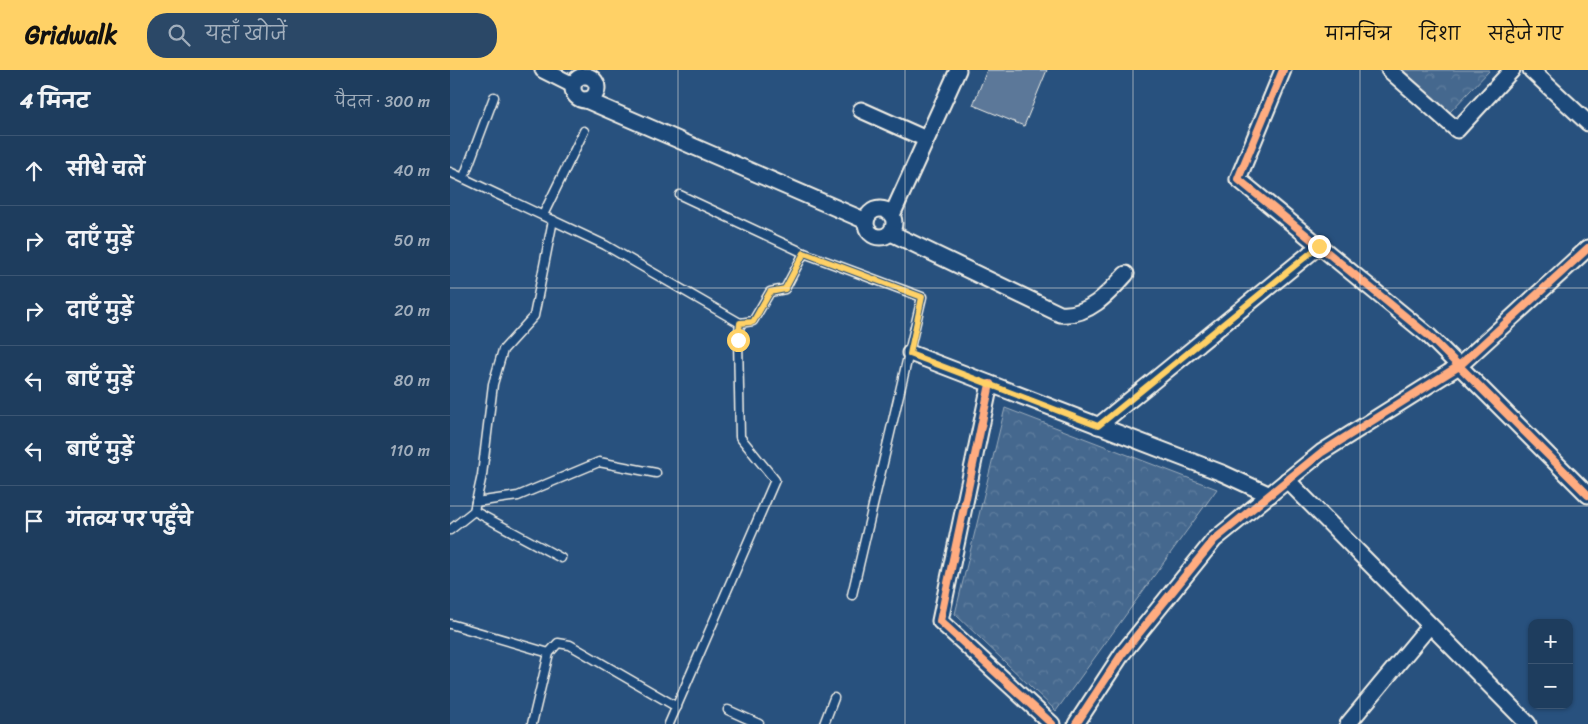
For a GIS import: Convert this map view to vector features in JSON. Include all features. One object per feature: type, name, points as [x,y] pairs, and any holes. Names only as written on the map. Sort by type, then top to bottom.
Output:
[{"type":"street","points":[[543,70],[593,79],[597,86],[596,93],[586,100],[866,221]]},
{"type":"street","points":[[892,215],[879,209],[870,213],[866,221],[867,230],[873,236],[882,238],[891,233],[894,224],[892,215],[958,70]]},
{"type":"street","points":[[1283,70],[1238,179],[1429,336],[1588,495]]},
{"type":"street","points":[[1389,70],[1457,130],[1512,70]]},
{"type":"street","points":[[1531,70],[1588,123]]},
{"type":"street","points":[[861,110],[926,139]]},
{"type":"street","points":[[891,233],[1060,314],[1068,315],[1085,310],[1107,294],[1126,274]]},
{"type":"street","points":[[1098,426],[1319,246]]},
{"type":"street","points":[[1076,724],[1122,654],[1214,540],[1322,452],[1459,366],[1588,248]]},
{"type":"street","points":[[910,354],[1222,473],[1270,495]]},
{"type":"street","points":[[990,384],[940,622],[1052,724]]},
{"type":"street","points":[[1288,480],[1528,724]]},
{"type":"street","points":[[1348,724],[1430,625]]},
{"type":"lane","points":[[464,177],[494,97]]},
{"type":"lane","points":[[543,216],[584,131]]},
{"type":"lane","points":[[450,172],[605,245],[740,323],[753,322],[770,292],[785,289],[804,253]]},
{"type":"lane","points":[[680,195],[804,253],[922,297],[852,595]]},
{"type":"lane","points":[[450,530],[474,511],[482,475],[493,384],[503,350],[534,316],[552,220]]},
{"type":"lane","points":[[669,724],[775,480],[740,437],[738,340],[740,323]]},
{"type":"lane","points":[[476,502],[518,496],[599,462],[656,473]]},
{"type":"lane","points":[[474,511],[561,558]]},
{"type":"lane","points":[[450,624],[549,652]]},
{"type":"lane","points":[[532,724],[549,652],[558,643],[570,645],[677,707]]},
{"type":"lane","points":[[824,724],[834,698]]},
{"type":"lane","points":[[728,710],[759,724]]},
{"type":"green space","points":[[1401,70],[1490,70],[1449,113]]},
{"type":"green space","points":[[1005,408],[1217,489],[1056,711],[955,614]]},
{"type":"building","points":[[987,70],[1047,70],[1024,126],[973,105]]},
{"type":"cycle path","points":[[1283,70],[1238,179],[1429,336],[1588,495]]},
{"type":"cycle path","points":[[1076,724],[1122,654],[1214,540],[1322,452],[1459,366],[1588,248]]},
{"type":"cycle path","points":[[990,384],[940,621],[1052,724]]},
{"type":"route","points":[[738,340],[740,323],[753,322],[770,292],[785,289],[804,253],[922,297],[910,354],[1098,426],[1319,246]]}]
